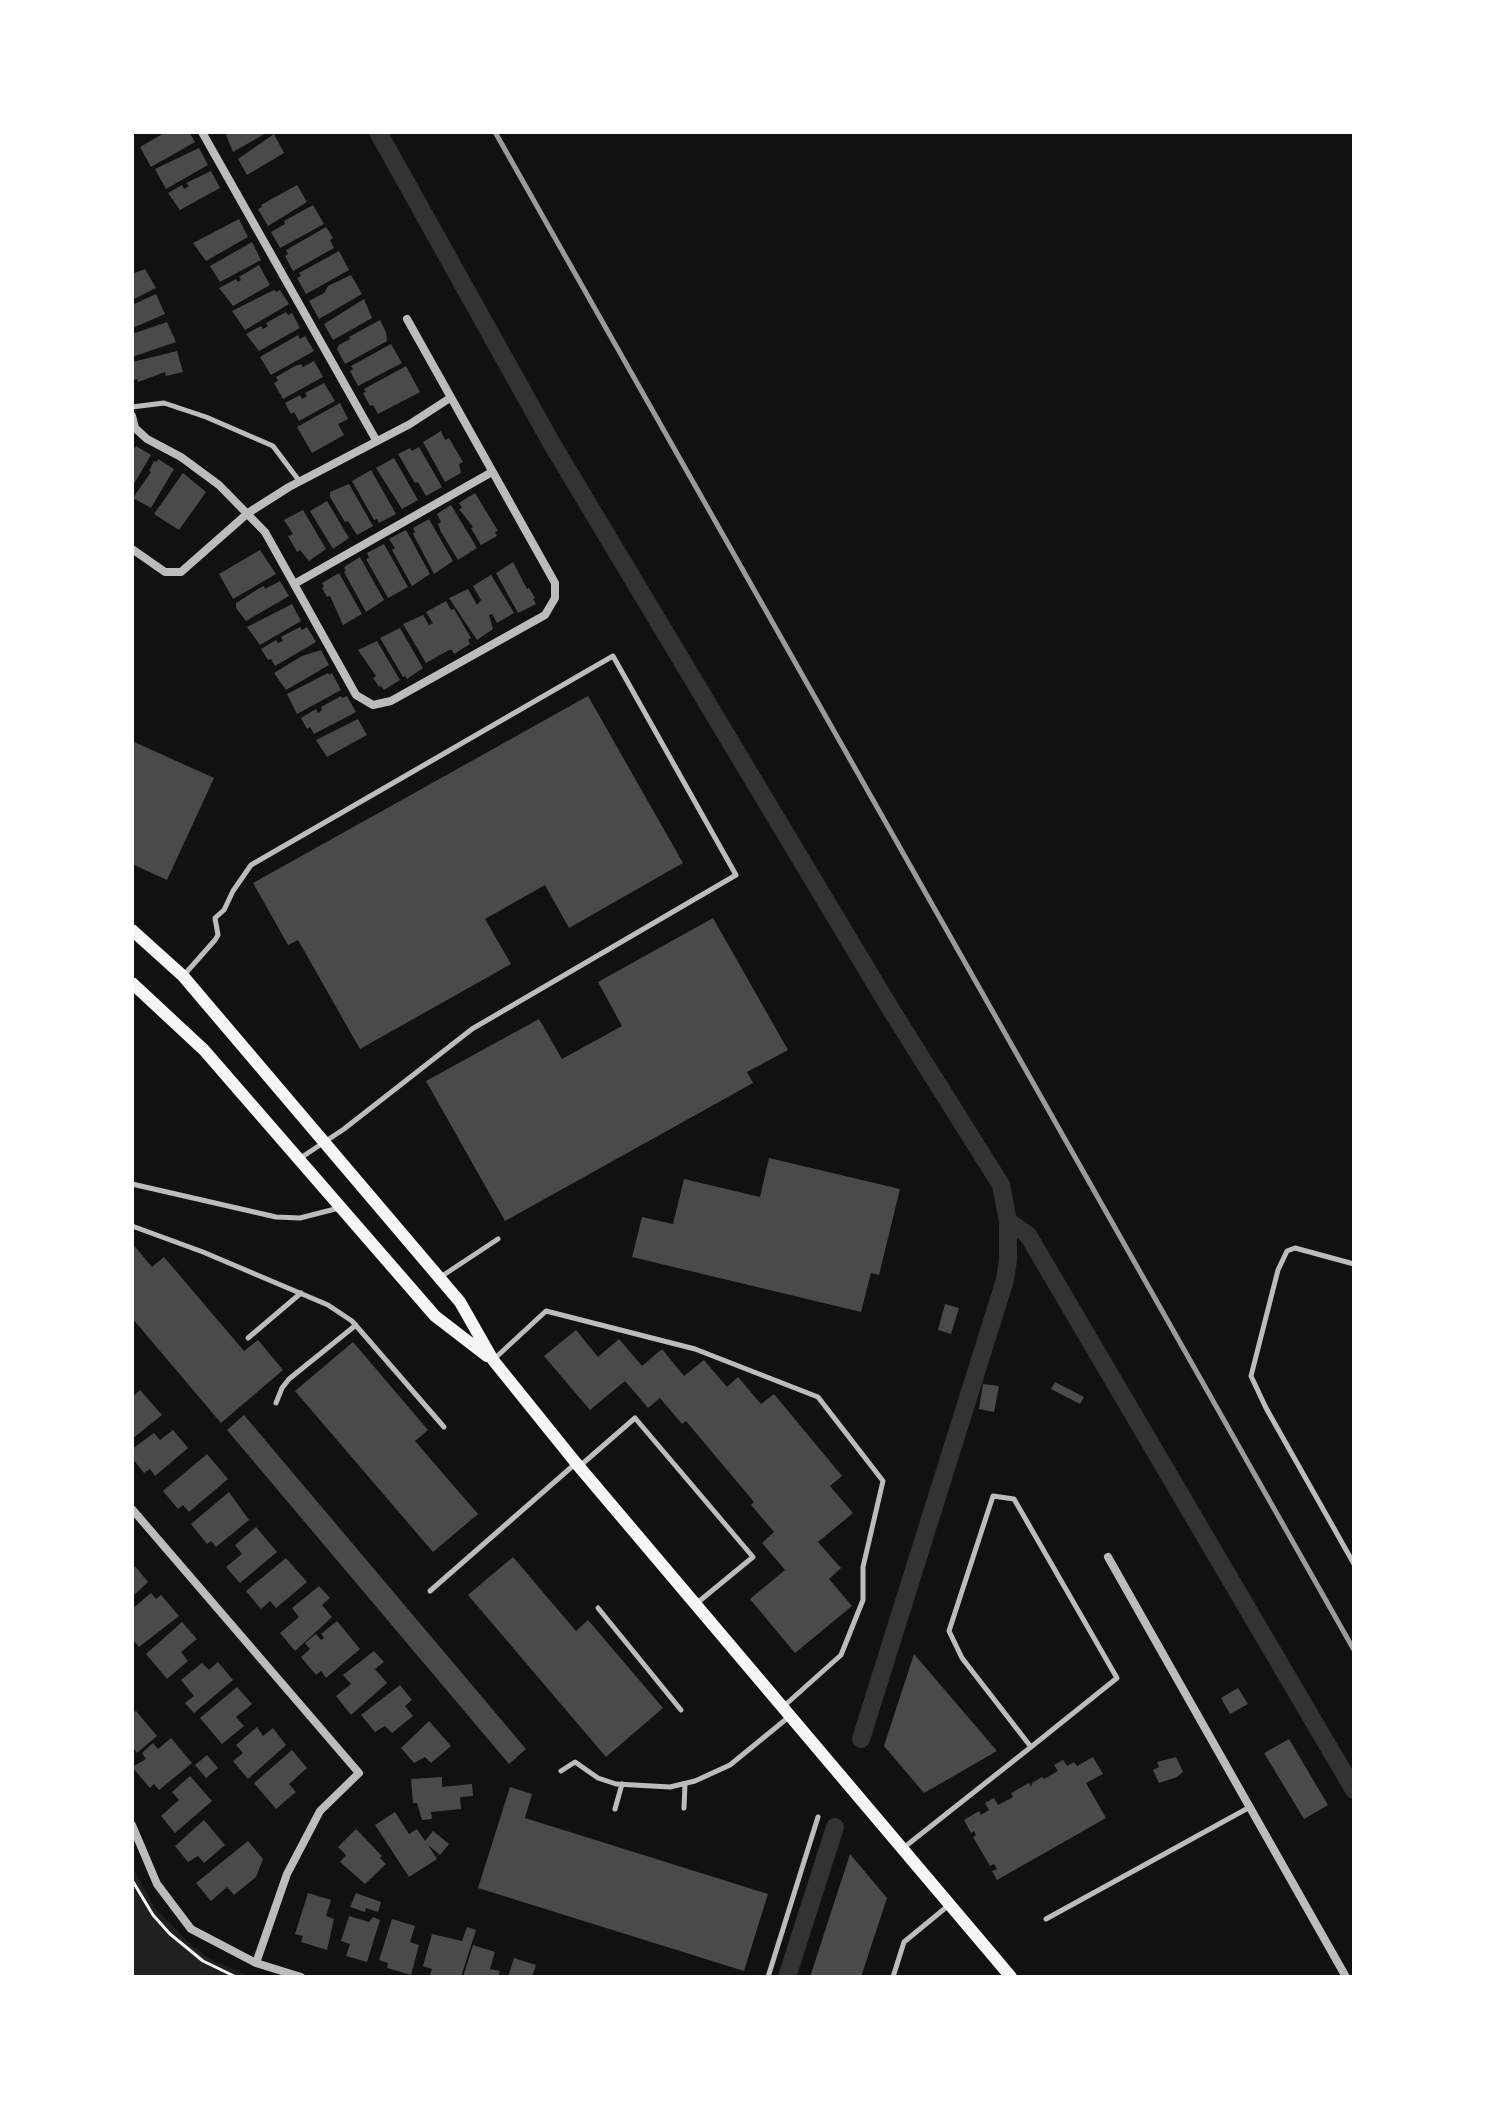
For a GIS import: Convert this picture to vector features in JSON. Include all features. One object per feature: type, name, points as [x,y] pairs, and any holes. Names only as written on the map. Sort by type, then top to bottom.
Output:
[{"type":"main road","points":[[132,930],[183,976],[460,1302],[493,1360],[578,1465],[1011,1977]]},
{"type":"main road","points":[[132,983],[204,1050],[435,1316],[493,1360]]},
{"type":"street","points":[[202,132],[376,440]]},
{"type":"street","points":[[132,416],[135,428],[147,439],[181,457],[219,485],[265,532],[356,695],[373,705],[391,701],[545,615],[555,598],[555,583],[407,319]]},
{"type":"street","points":[[132,549],[160,569],[171,573],[181,572],[248,513],[289,487],[410,424],[450,398]]},
{"type":"street","points":[[296,583],[492,472]]},
{"type":"street","points":[[132,1509],[359,1773],[320,1811],[287,1874],[256,1963]]},
{"type":"street","points":[[1108,1557],[1346,1977]]},
{"type":"street","points":[[132,1825],[157,1884],[191,1929],[256,1963],[301,1977]]},
{"type":"lane","points":[[132,407],[164,403],[273,446],[301,483]]},
{"type":"lane","points":[[183,976],[215,940],[218,935],[215,918],[224,910],[251,865],[613,656],[736,875],[472,1029],[299,1160]]},
{"type":"lane","points":[[132,1184],[276,1217],[300,1218],[340,1208]]},
{"type":"lane","points":[[132,1226],[328,1305],[356,1325],[444,1427]]},
{"type":"lane","points":[[439,1278],[498,1239]]},
{"type":"lane","points":[[1354,1264],[1295,1248],[1287,1251],[1278,1270],[1251,1376],[1354,1564]]},
{"type":"lane","points":[[248,1338],[301,1293]]},
{"type":"lane","points":[[493,1360],[546,1311],[695,1349],[818,1397],[883,1481],[863,1567],[863,1600],[841,1655],[730,1765],[670,1787],[622,1784],[598,1778],[575,1762],[561,1771]]},
{"type":"lane","points":[[276,1403],[289,1379],[356,1325]]},
{"type":"lane","points":[[430,1591],[635,1418],[753,1557],[696,1604]]},
{"type":"lane","points":[[901,1849],[1031,1747],[1117,1678],[1014,1499],[993,1496],[949,1631],[962,1658],[1031,1747]]},
{"type":"lane","points":[[598,1608],[681,1710]]},
{"type":"lane","points":[[615,1809],[622,1784]]},
{"type":"lane","points":[[684,1808],[685,1784]]},
{"type":"lane","points":[[1046,1919],[1250,1806]]},
{"type":"lane","points":[[768,1977],[818,1817]]},
{"type":"lane","points":[[893,1977],[904,1942],[950,1905]]},
{"type":"shaded area","points":[[132,1867],[155,1908],[192,1946],[214,1961],[252,1977],[132,1977]]},
{"type":"building","points":[[166,132],[189,132],[195,142],[151,167],[140,147]]},
{"type":"building","points":[[230,132],[268,132],[233,152],[226,135]]},
{"type":"building","points":[[274,134],[284,153],[247,175],[238,159]]},
{"type":"building","points":[[199,148],[208,165],[166,189],[155,169]]},
{"type":"building","points":[[211,171],[220,188],[180,210],[168,193],[182,185],[184,189],[189,186],[186,183]]},
{"type":"building","points":[[297,185],[307,202],[268,226],[258,209]]},
{"type":"building","points":[[313,205],[324,224],[280,248],[271,232]]},
{"type":"building","points":[[239,219],[248,237],[206,261],[193,243]]},
{"type":"building","points":[[326,227],[333,238],[330,240],[334,248],[293,271],[285,256],[288,254],[286,250]]},
{"type":"building","points":[[252,242],[261,260],[220,282],[210,266]]},
{"type":"building","points":[[339,251],[349,270],[306,294],[297,278],[301,276],[299,273]]},
{"type":"building","points":[[259,265],[270,285],[233,306],[219,288],[236,279],[238,282],[241,280],[239,277]]},
{"type":"building","points":[[145,269],[156,288],[132,300],[132,274]]},
{"type":"building","points":[[351,275],[362,294],[319,319],[309,301],[324,293],[328,286]]},
{"type":"building","points":[[274,290],[280,290],[289,304],[245,330],[232,311]]},
{"type":"building","points":[[156,294],[165,314],[135,327],[132,324],[132,305]]},
{"type":"building","points":[[364,299],[372,318],[333,340],[324,324]]},
{"type":"building","points":[[286,312],[288,315],[292,313],[300,328],[259,351],[246,334],[261,326],[263,329],[268,326],[266,323]]},
{"type":"building","points":[[380,320],[387,341],[345,364],[337,349],[339,345]]},
{"type":"building","points":[[167,322],[176,342],[132,357],[132,334]]},
{"type":"building","points":[[298,335],[300,339],[305,336],[314,351],[271,375],[260,357]]},
{"type":"building","points":[[391,344],[402,363],[358,386],[350,371],[353,369],[351,366]]},
{"type":"building","points":[[177,351],[183,372],[166,376],[165,372],[138,382],[134,380],[132,362]]},
{"type":"building","points":[[314,361],[323,377],[283,399],[274,383],[278,381],[276,377],[295,366],[301,364],[303,367]]},
{"type":"building","points":[[406,366],[420,392],[378,414],[373,405],[370,406],[364,389]]},
{"type":"building","points":[[324,383],[335,401],[299,421],[285,403],[300,395],[302,399],[307,396],[305,393]]},
{"type":"building","points":[[340,403],[348,419],[338,424],[344,435],[312,453],[297,427]]},
{"type":"building","points":[[441,431],[445,440],[449,438],[463,462],[459,464],[461,473],[445,482],[423,442]]},
{"type":"building","points":[[136,446],[151,455],[132,487],[132,448]]},
{"type":"building","points":[[419,447],[442,487],[426,496],[398,454]]},
{"type":"building","points":[[394,458],[418,500],[402,509],[376,468]]},
{"type":"building","points":[[158,459],[174,469],[151,508],[133,498]]},
{"type":"building","points":[[371,470],[396,514],[379,523],[377,519],[374,520],[352,481]]},
{"type":"building","points":[[183,473],[206,492],[179,530],[154,514]]},
{"type":"building","points":[[349,484],[373,526],[357,535],[330,497],[330,492]]},
{"type":"building","points":[[475,493],[498,531],[495,532],[497,536],[481,545],[473,527],[459,509],[462,508],[459,503]]},
{"type":"building","points":[[327,501],[349,538],[333,549],[310,511]]},
{"type":"building","points":[[451,505],[477,548],[458,560],[438,524],[441,522],[437,514]]},
{"type":"building","points":[[303,510],[326,549],[309,561],[300,550],[297,552],[288,536],[293,534],[284,520]]},
{"type":"building","points":[[429,519],[453,561],[434,574],[413,534],[413,528]]},
{"type":"building","points":[[406,530],[430,574],[412,586],[389,539]]},
{"type":"building","points":[[384,544],[408,587],[388,598],[366,559],[369,558],[367,553]]},
{"type":"building","points":[[260,550],[276,574],[233,599],[219,574]]},
{"type":"building","points":[[360,557],[384,600],[366,612],[344,572],[344,567]]},
{"type":"building","points":[[513,562],[536,604],[518,613],[496,573]]},
{"type":"building","points":[[339,573],[362,614],[343,625],[330,596],[327,597],[322,588],[322,583]]},
{"type":"building","points":[[491,575],[514,613],[497,623],[492,614],[489,615],[493,629],[477,640],[449,598],[468,589],[477,605],[481,600],[473,586]]},
{"type":"building","points":[[280,581],[289,596],[246,621],[236,608],[236,603],[264,586],[265,589]]},
{"type":"building","points":[[446,601],[471,638],[468,640],[470,644],[454,654],[449,650],[426,663],[403,624],[423,615],[429,625],[433,623],[426,612]]},
{"type":"building","points":[[292,604],[301,621],[260,645],[247,627]]},
{"type":"building","points":[[300,627],[302,630],[307,627],[316,642],[275,666],[261,649],[276,640],[278,643],[283,641],[281,637]]},
{"type":"building","points":[[400,628],[423,668],[407,679],[380,638]]},
{"type":"building","points":[[377,641],[400,680],[384,690],[373,678],[376,676],[358,650]]},
{"type":"building","points":[[321,650],[329,665],[286,690],[274,673],[302,656]]},
{"type":"building","points":[[332,673],[341,690],[297,714],[287,694]]},
{"type":"building","points":[[347,696],[356,712],[314,734],[310,727],[307,729],[301,718],[316,709],[318,713],[321,707]]},
{"type":"building","points":[[588,696],[683,863],[569,928],[545,885],[485,919],[511,964],[360,1049],[298,940],[288,945],[253,883]]},
{"type":"building","points":[[358,719],[367,735],[327,757],[316,740]]},
{"type":"building","points":[[132,741],[214,778],[167,880],[132,864]]},
{"type":"building","points":[[713,918],[788,1050],[747,1072],[753,1083],[505,1221],[426,1081],[539,1019],[562,1059],[622,1026],[598,982]]},
{"type":"building","points":[[769,1158],[900,1189],[879,1275],[871,1273],[861,1312],[632,1257],[642,1217],[673,1224],[684,1179],[760,1197]]},
{"type":"building","points":[[132,1243],[152,1267],[164,1257],[244,1351],[258,1340],[283,1370],[221,1423],[132,1318]]},
{"type":"building","points":[[945,1304],[959,1308],[951,1334],[938,1330]]},
{"type":"building","points":[[576,1330],[598,1357],[619,1339],[642,1366],[662,1349],[684,1376],[704,1360],[727,1387],[738,1377],[761,1404],[774,1394],[842,1476],[830,1486],[853,1513],[818,1542],[841,1568],[829,1579],[852,1606],[795,1653],[750,1599],[785,1570],[762,1543],[774,1532],[751,1505],[754,1502],[686,1421],[682,1424],[660,1398],[648,1408],[625,1381],[590,1410],[544,1356]]},
{"type":"building","points":[[353,1342],[428,1430],[415,1441],[478,1514],[433,1552],[295,1391]]},
{"type":"building","points":[[1055,1382],[1084,1397],[1080,1404],[1051,1389]]},
{"type":"building","points":[[983,1384],[999,1386],[994,1412],[979,1409]]},
{"type":"building","points":[[140,1390],[162,1415],[132,1439],[132,1397]]},
{"type":"building","points":[[244,1415],[526,1749],[509,1764],[227,1430]]},
{"type":"building","points":[[173,1430],[188,1448],[155,1476],[150,1469],[144,1473],[132,1458],[132,1449],[154,1433],[160,1440]]},
{"type":"building","points":[[207,1454],[228,1479],[189,1512],[183,1505],[178,1509],[163,1491]]},
{"type":"building","points":[[229,1492],[249,1520],[216,1547],[211,1541],[207,1544],[191,1524]]},
{"type":"building","points":[[256,1527],[277,1552],[240,1583],[226,1567],[242,1554],[235,1545]]},
{"type":"building","points":[[513,1557],[576,1631],[588,1620],[663,1708],[606,1757],[468,1595]]},
{"type":"building","points":[[286,1558],[307,1582],[276,1608],[270,1601],[261,1609],[246,1591]]},
{"type":"building","points":[[135,1566],[148,1582],[132,1597],[132,1569]]},
{"type":"building","points":[[319,1586],[330,1598],[322,1605],[332,1617],[295,1651],[280,1633],[299,1617],[292,1608]]},
{"type":"building","points":[[151,1593],[156,1599],[161,1595],[179,1616],[139,1647],[132,1639],[132,1609]]},
{"type":"building","points":[[337,1621],[360,1649],[326,1678],[321,1671],[316,1675],[301,1657],[310,1649],[305,1643],[316,1634],[321,1640],[324,1638],[321,1634]]},
{"type":"building","points":[[182,1622],[197,1639],[181,1652],[188,1661],[167,1679],[146,1654]]},
{"type":"building","points":[[374,1651],[384,1662],[375,1669],[387,1683],[351,1715],[336,1696],[351,1684],[343,1675]]},
{"type":"building","points":[[914,1654],[997,1751],[924,1793],[884,1746]]},
{"type":"building","points":[[218,1662],[233,1680],[194,1713],[185,1703],[194,1696],[181,1680],[202,1663],[209,1670]]},
{"type":"building","points":[[400,1685],[412,1700],[405,1706],[413,1716],[392,1733],[385,1726],[375,1732],[361,1715]]},
{"type":"building","points":[[237,1687],[252,1704],[236,1717],[244,1726],[222,1744],[200,1718]]},
{"type":"building","points":[[1238,1688],[1248,1704],[1230,1714],[1221,1698]]},
{"type":"building","points":[[136,1711],[157,1736],[137,1753],[132,1746],[132,1714]]},
{"type":"building","points":[[429,1721],[451,1746],[431,1763],[425,1757],[414,1763],[401,1748]]},
{"type":"building","points":[[257,1727],[263,1736],[273,1728],[286,1745],[248,1779],[233,1761],[243,1753],[236,1745]]},
{"type":"building","points":[[171,1738],[192,1763],[159,1790],[154,1784],[150,1788],[132,1767],[146,1759],[142,1753],[153,1743],[158,1749]]},
{"type":"building","points":[[1289,1739],[1328,1805],[1304,1819],[1264,1753]]},
{"type":"building","points":[[292,1750],[307,1768],[289,1784],[296,1792],[276,1809],[254,1783]]},
{"type":"building","points":[[207,1755],[218,1768],[206,1778],[195,1765]]},
{"type":"building","points":[[1093,1757],[1103,1774],[1086,1783],[1106,1818],[997,1880],[992,1871],[997,1869],[994,1864],[990,1866],[973,1837],[976,1835],[974,1831],[971,1833],[964,1820],[979,1811],[981,1815],[989,1810],[985,1803],[994,1798],[998,1805],[1013,1797],[1011,1793],[1029,1783],[1031,1787],[1042,1777],[1044,1779],[1058,1771],[1054,1765],[1063,1760],[1067,1766],[1074,1762],[1077,1766]]},
{"type":"building","points":[[1176,1757],[1183,1772],[1159,1783],[1153,1770],[1159,1767],[1157,1762]]},
{"type":"building","points":[[190,1776],[212,1801],[175,1833],[161,1816],[179,1800],[172,1792]]},
{"type":"building","points":[[442,1777],[442,1787],[472,1784],[473,1796],[460,1797],[461,1809],[431,1812],[432,1819],[422,1820],[417,1803],[413,1803],[411,1779]]},
{"type":"building","points":[[510,1787],[532,1794],[525,1818],[768,1894],[744,1971],[478,1888]]},
{"type":"building","points":[[395,1812],[409,1834],[417,1829],[425,1841],[433,1831],[449,1844],[440,1855],[428,1845],[437,1859],[409,1877],[375,1825]]},
{"type":"building","points":[[204,1820],[225,1845],[204,1863],[198,1856],[188,1862],[175,1846]]},
{"type":"building","points":[[356,1829],[386,1864],[365,1884],[340,1862],[346,1855],[338,1847]]},
{"type":"building","points":[[248,1841],[263,1859],[256,1877],[234,1895],[227,1887],[211,1901],[196,1883]]},
{"type":"building","points":[[850,1854],[887,1898],[861,1977],[810,1977]]},
{"type":"building","points":[[308,1893],[331,1900],[326,1916],[334,1919],[327,1950],[301,1942],[303,1936],[295,1934]]},
{"type":"building","points":[[356,1893],[381,1902],[378,1912],[350,1907]]},
{"type":"building","points":[[349,1916],[369,1922],[373,1917],[380,1920],[367,1962],[346,1956],[350,1944],[341,1941]]},
{"type":"building","points":[[392,1919],[415,1926],[410,1942],[419,1945],[411,1975],[387,1968],[388,1963],[379,1960]]},
{"type":"building","points":[[467,1927],[476,1930],[461,1977],[430,1975],[432,1969],[423,1966],[432,1934],[462,1941]]},
{"type":"building","points":[[473,1945],[495,1952],[490,1969],[500,1971],[498,1977],[463,1977]]},
{"type":"building","points":[[514,1958],[536,1965],[532,1977],[508,1977]]},
{"type":"waterway","points":[[378,132],[552,444],[890,1008],[1001,1185],[1008,1221],[1005,1280],[861,1739]]},
{"type":"waterway","points":[[1008,1221],[1028,1235],[1354,1790]]},
{"type":"waterway","points":[[787,1977],[835,1827]]},
{"type":"railway","points":[[495,132],[1354,1650]]}]
